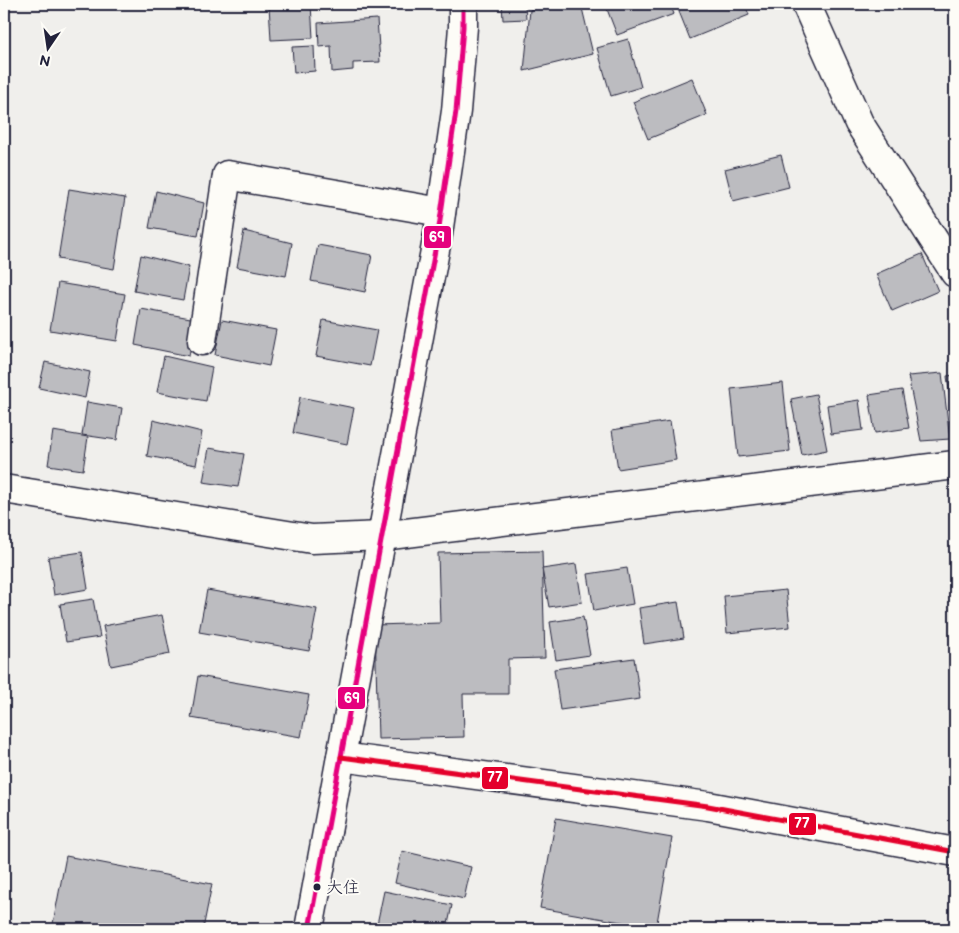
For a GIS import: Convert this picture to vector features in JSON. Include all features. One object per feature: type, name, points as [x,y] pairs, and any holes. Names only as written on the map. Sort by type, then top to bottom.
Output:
[{"type":"street","points":[[309,929],[441,212],[456,112],[463,4]]},
{"type":"street","points":[[806,4],[859,123],[955,273]]},
{"type":"street","points":[[202,342],[227,175],[441,212]]},
{"type":"street","points":[[4,489],[312,540],[382,536],[955,465]]},
{"type":"street","points":[[341,757],[708,806],[955,852]]},
{"type":"building","points":[[311,4],[313,38],[271,40],[269,5]]},
{"type":"building","points":[[502,4],[525,4],[526,19],[503,20]]},
{"type":"building","points":[[550,4],[581,4],[593,54],[524,71],[530,10]]},
{"type":"building","points":[[605,4],[670,4],[674,14],[617,35]]},
{"type":"building","points":[[676,4],[745,4],[749,15],[690,39]]},
{"type":"building","points":[[377,19],[380,62],[353,63],[353,70],[332,72],[331,46],[319,47],[318,23]]},
{"type":"building","points":[[628,39],[641,87],[611,96],[597,48]]},
{"type":"building","points":[[314,46],[315,71],[294,73],[292,47]]},
{"type":"building","points":[[692,78],[707,115],[648,139],[633,102]]},
{"type":"building","points":[[781,155],[789,187],[733,201],[725,169]]},
{"type":"building","points":[[69,189],[125,198],[114,269],[58,259]]},
{"type":"building","points":[[156,191],[204,203],[198,236],[149,228]]},
{"type":"building","points":[[244,231],[292,243],[286,276],[237,267]]},
{"type":"building","points":[[318,245],[372,255],[365,292],[311,281]]},
{"type":"building","points":[[922,254],[938,291],[892,311],[876,274]]},
{"type":"building","points":[[141,255],[189,267],[183,300],[134,291]]},
{"type":"building","points":[[58,283],[125,294],[117,341],[50,330]]},
{"type":"building","points":[[141,309],[196,319],[189,356],[135,345]]},
{"type":"building","points":[[222,320],[276,330],[269,366],[215,355]]},
{"type":"building","points":[[323,320],[377,330],[370,366],[316,356]]},
{"type":"building","points":[[164,356],[212,367],[206,401],[157,392]]},
{"type":"building","points":[[45,362],[90,372],[85,398],[39,388]]},
{"type":"building","points":[[942,373],[950,439],[921,441],[908,376]]},
{"type":"building","points":[[955,375],[955,417],[953,418],[947,376]]},
{"type":"building","points":[[783,383],[790,451],[738,457],[731,389]]},
{"type":"building","points":[[902,390],[909,428],[875,433],[869,395]]},
{"type":"building","points":[[816,394],[827,450],[802,455],[791,399]]},
{"type":"building","points":[[300,397],[354,408],[347,444],[293,433]]},
{"type":"building","points":[[859,400],[863,430],[831,434],[827,405]]},
{"type":"building","points":[[87,402],[122,408],[117,440],[82,435]]},
{"type":"building","points":[[153,420],[202,432],[196,465],[147,456]]},
{"type":"building","points":[[670,421],[676,460],[618,469],[612,430]]},
{"type":"building","points":[[53,431],[88,437],[83,470],[48,465]]},
{"type":"building","points":[[209,448],[244,454],[238,487],[203,482]]},
{"type":"building","points":[[542,551],[545,658],[508,659],[508,694],[463,694],[464,737],[378,739],[375,625],[440,623],[438,553]]},
{"type":"building","points":[[82,552],[88,589],[54,595],[48,557]]},
{"type":"building","points":[[576,564],[582,602],[549,607],[542,569]]},
{"type":"building","points":[[627,568],[633,604],[594,611],[588,574]]},
{"type":"building","points":[[207,590],[317,609],[309,651],[199,632]]},
{"type":"building","points":[[786,590],[790,627],[727,633],[724,596]]},
{"type":"building","points":[[93,599],[100,637],[66,642],[60,604]]},
{"type":"building","points":[[678,602],[684,638],[644,644],[639,608]]},
{"type":"building","points":[[162,615],[170,654],[111,666],[103,626]]},
{"type":"building","points":[[583,617],[590,655],[556,660],[550,622]]},
{"type":"building","points":[[634,658],[640,699],[560,710],[554,669]]},
{"type":"building","points":[[198,676],[309,695],[301,737],[191,718]]},
{"type":"building","points":[[556,818],[672,838],[656,928],[540,908]]},
{"type":"building","points":[[402,851],[471,867],[464,899],[395,883]]},
{"type":"building","points":[[66,856],[212,884],[203,929],[52,929]]},
{"type":"building","points":[[384,891],[452,905],[447,929],[376,929]]},
{"type":"transit line","name":"69","points":[[309,929],[438,234],[456,111],[463,27],[463,4]]},
{"type":"transit line","name":"77","points":[[341,757],[708,806],[955,852]]},
{"type":"place","name":"大住","points":[[317,887]]}]
